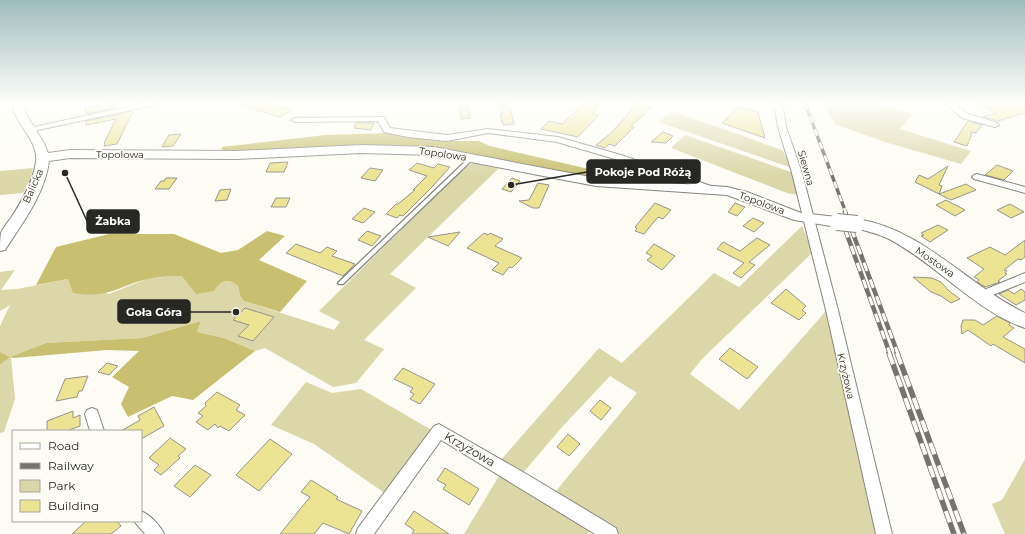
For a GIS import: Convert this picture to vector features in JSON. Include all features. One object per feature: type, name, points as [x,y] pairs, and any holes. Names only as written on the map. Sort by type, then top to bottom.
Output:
[{"type":"street","points":[[29,130],[38,128]]},
{"type":"street","points":[[386,128],[387,130],[429,137],[447,138],[488,131],[558,140],[618,157],[711,189]]},
{"type":"street","name":"Siewna","points":[[782,128],[797,173],[808,218]]},
{"type":"street","name":"Balicka","points":[[0,246],[33,190],[41,172],[43,158],[42,150],[29,130]]},
{"type":"street","name":"Topolowa","points":[[43,158],[70,154],[236,155],[361,149],[434,152],[472,158],[573,179],[602,183],[711,189],[742,195],[785,212],[808,218],[837,222]]},
{"type":"street","points":[[977,177],[1025,190]]},
{"type":"street","name":"Krzyżowa","points":[[808,218],[832,310],[884,534]]},
{"type":"street","name":"Mostowa","points":[[837,222],[857,224],[884,230],[902,239],[983,295],[1025,321]]},
{"type":"street","points":[[983,295],[1025,277]]},
{"type":"street","points":[[92,414],[97,430]]},
{"type":"street","name":"Krzyżowa","points":[[364,534],[439,431],[536,488],[610,534]]},
{"type":"street","points":[[142,520],[156,534]]},
{"type":"lane","points":[[341,283],[472,158]]},
{"type":"green space","points":[[676,128],[720,128],[782,150],[792,168]]},
{"type":"green space","points":[[846,128],[901,128],[900,129],[971,151],[961,164],[885,142]]},
{"type":"green space","points":[[685,135],[794,174],[798,195],[787,193],[671,148]]},
{"type":"green space","points":[[474,162],[499,168],[390,274],[416,288],[364,340],[384,349],[356,383],[333,387],[265,348],[255,351],[224,338],[197,332],[201,321],[142,338],[46,343],[11,357],[15,399],[4,432],[0,433],[0,365],[10,357],[0,352],[0,326],[10,305],[0,311],[0,272],[15,270],[1,290],[17,289],[68,279],[109,294],[149,278],[182,276],[218,285],[228,281],[233,282],[238,286],[240,296],[244,301],[334,330],[340,322],[319,311],[463,169]]},
{"type":"green space","points":[[33,168],[30,180],[23,193],[0,195],[0,171]]},
{"type":"green space","points":[[802,226],[813,252],[702,359],[690,374],[739,410],[826,311],[880,534],[618,534],[556,491],[637,393],[610,376],[562,427],[522,474],[499,462],[599,348],[622,363],[714,273],[739,287]]},
{"type":"green space","points":[[306,382],[332,393],[361,389],[435,432],[386,494],[314,444],[271,425]]},
{"type":"green space","points":[[1025,459],[1025,534],[1005,534],[992,504],[1002,500]]},
{"type":"green space","points":[[502,471],[592,526],[588,534],[464,534]]},
{"type":"shaded area","points":[[388,133],[446,141],[479,141],[490,146],[593,170],[621,165],[673,180],[670,183],[621,180],[558,172],[446,149],[402,145],[348,145],[221,152],[222,147],[325,135]]},
{"type":"shaded area","points":[[267,231],[285,236],[259,260],[307,281],[280,312],[244,301],[240,296],[238,286],[228,281],[224,281],[214,291],[196,294],[182,276],[152,278],[113,291],[96,294],[73,293],[68,279],[36,285],[56,247],[109,234],[174,234],[221,253],[238,250]]},
{"type":"shaded area","points":[[201,321],[197,332],[224,338],[255,351],[193,400],[172,396],[128,417],[121,404],[129,387],[112,377],[139,351],[107,350],[14,358],[10,357],[46,343],[142,338]]},
{"type":"shaded area","points":[[0,352],[10,357],[0,365]]},
{"type":"building","points":[[112,128],[125,128],[117,144],[104,146]]},
{"type":"building","points":[[354,128],[372,128],[371,130]]},
{"type":"building","points":[[542,128],[587,128],[578,137],[541,129]]},
{"type":"building","points":[[616,128],[633,128],[615,146],[609,144],[605,148],[596,145]]},
{"type":"building","points":[[736,128],[762,128],[765,138]]},
{"type":"building","points":[[963,128],[980,128],[976,133],[971,132],[967,146],[954,142]]},
{"type":"building","points":[[663,132],[673,136],[666,143],[651,142]]},
{"type":"building","points":[[181,134],[173,146],[162,147],[169,135]]},
{"type":"building","points":[[679,160],[692,162],[692,173],[679,171]]},
{"type":"building","points":[[288,162],[284,172],[266,172],[270,163]]},
{"type":"building","points":[[417,163],[434,168],[438,164],[450,167],[403,216],[400,215],[397,218],[386,214],[396,204],[415,190],[413,190],[427,176],[409,170]]},
{"type":"building","points":[[997,165],[1013,171],[1004,180],[985,175]]},
{"type":"building","points":[[948,166],[939,185],[942,186],[939,194],[915,182],[919,175],[928,179]]},
{"type":"building","points":[[370,168],[383,170],[375,181],[361,178]]},
{"type":"building","points":[[166,178],[177,178],[169,189],[155,189],[161,181],[164,181]]},
{"type":"building","points":[[512,178],[520,181],[511,192],[502,189]]},
{"type":"building","points":[[538,183],[549,185],[539,208],[533,208],[519,201],[529,200]]},
{"type":"building","points":[[966,184],[976,190],[951,200],[939,194]]},
{"type":"building","points":[[231,189],[227,200],[215,201],[220,190]]},
{"type":"building","points":[[276,198],[290,198],[286,207],[271,207]]},
{"type":"building","points":[[946,200],[965,210],[955,216],[936,205]]},
{"type":"building","points":[[655,203],[671,210],[663,219],[658,217],[644,234],[635,231],[637,228],[635,227]]},
{"type":"building","points":[[735,203],[745,207],[737,216],[728,212]]},
{"type":"building","points":[[1010,204],[1024,212],[1011,218],[997,210]]},
{"type":"building","points":[[364,208],[375,212],[363,223],[352,219]]},
{"type":"building","points":[[753,218],[764,223],[754,232],[743,226]]},
{"type":"building","points":[[938,225],[948,230],[930,242],[921,236],[924,235],[921,233]]},
{"type":"building","points":[[367,231],[381,236],[372,246],[358,240]]},
{"type":"building","points":[[460,232],[448,246],[428,237]]},
{"type":"building","points":[[484,233],[488,235],[490,233],[503,239],[495,246],[522,258],[512,268],[509,267],[503,275],[492,270],[499,263],[467,248]]},
{"type":"building","points":[[757,238],[770,245],[749,262],[755,265],[741,278],[733,273],[744,263],[717,249],[723,242],[740,251]]},
{"type":"building","points":[[1025,240],[1025,257],[1021,260],[1018,259],[1004,270],[1007,271],[1005,273],[1007,274],[998,281],[1000,282],[985,287],[977,282],[979,280],[974,277],[984,269],[967,258],[990,247],[1005,255]]},
{"type":"building","points":[[296,244],[320,253],[327,247],[337,251],[332,256],[355,264],[343,276],[286,253]]},
{"type":"building","points":[[654,244],[675,256],[662,270],[647,260],[652,256],[646,253]]},
{"type":"building","points":[[913,277],[932,278],[941,282],[949,291],[960,299],[951,303],[941,296],[931,292]]},
{"type":"building","points":[[786,289],[806,306],[802,310],[806,313],[799,320],[771,303]]},
{"type":"building","points":[[1021,289],[1025,292],[1025,300],[1016,305],[999,294],[1008,290],[1014,294]]},
{"type":"building","points":[[245,308],[274,317],[253,341],[238,336],[249,325],[233,320]]},
{"type":"building","points":[[997,316],[1010,323],[1009,325],[1014,328],[1003,337],[1025,349],[1025,363],[993,344],[991,346],[968,330],[962,334],[961,326],[963,320],[975,320],[983,325]]},
{"type":"building","points":[[730,348],[758,367],[747,379],[719,359]]},
{"type":"building","points":[[107,363],[118,366],[109,375],[98,372]]},
{"type":"building","points":[[403,368],[435,384],[420,404],[410,399],[414,394],[410,392],[413,388],[394,379]]},
{"type":"building","points":[[88,376],[82,391],[79,391],[77,397],[56,401],[65,379]]},
{"type":"building","points":[[217,392],[240,405],[236,410],[245,415],[229,431],[220,426],[218,428],[215,424],[208,430],[196,422],[203,416],[198,413],[206,406],[205,403]]},
{"type":"building","points":[[600,400],[611,408],[601,420],[590,411]]},
{"type":"building","points":[[154,407],[164,426],[142,438],[142,430],[123,430],[140,420],[138,416]]},
{"type":"building","points":[[73,411],[73,418],[80,415],[80,426],[70,430],[47,430],[47,421]]},
{"type":"building","points":[[568,434],[580,444],[569,456],[557,447]]},
{"type":"building","points":[[170,438],[186,449],[178,456],[180,458],[161,475],[154,470],[159,465],[149,458]]},
{"type":"building","points":[[270,439],[292,454],[259,491],[236,475]]},
{"type":"building","points":[[195,465],[211,475],[190,497],[174,486]]},
{"type":"building","points":[[445,468],[479,489],[469,505],[443,489],[446,485],[437,480]]},
{"type":"building","points":[[311,480],[338,497],[336,499],[362,511],[349,534],[323,523],[314,534],[280,534],[310,497],[301,492]]},
{"type":"building","points":[[414,511],[449,534],[412,534],[414,530],[405,524]]},
{"type":"building","points":[[85,522],[118,522],[121,526],[111,534],[72,534]]},
{"type":"railway","points":[[814,128],[846,213]]},
{"type":"railway","points":[[845,212],[898,354]]},
{"type":"railway","points":[[845,229],[890,354]]},
{"type":"railway","points":[[889,353],[954,534]]},
{"type":"railway","points":[[897,353],[964,534]]},
{"type":"place","name":"Żabka","points":[[65,173]]},
{"type":"place","name":"Pokoje Pod Różą","points":[[511,185]]},
{"type":"place","name":"Goła Góra","points":[[236,312]]}]
